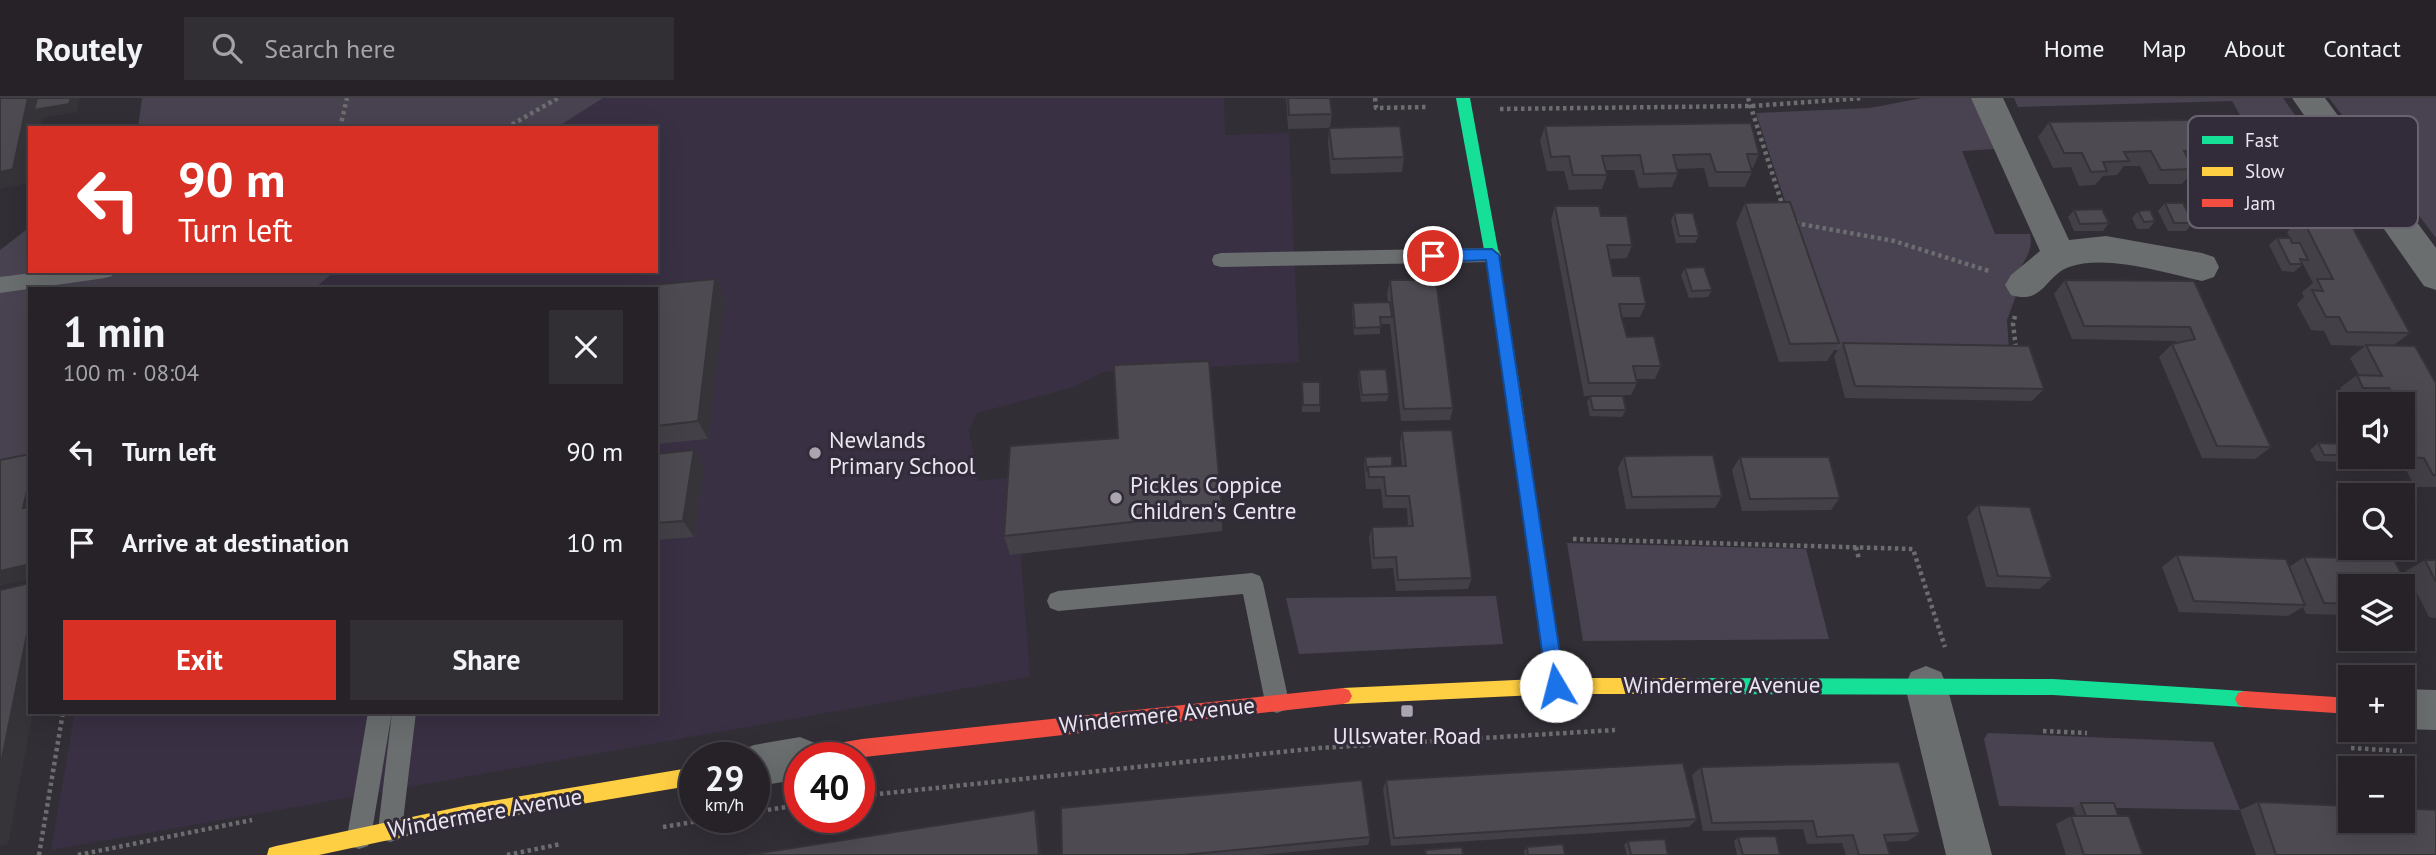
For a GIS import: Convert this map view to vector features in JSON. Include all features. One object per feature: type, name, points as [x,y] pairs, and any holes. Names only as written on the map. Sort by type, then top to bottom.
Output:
[{"type":"street","points":[[1987,98],[2059,255]]},
{"type":"street","points":[[2308,98],[2321,116]]},
{"type":"street","points":[[1464,104],[1492,255],[1556,686]]},
{"type":"street","points":[[2404,228],[2436,276]]},
{"type":"street","points":[[2023,285],[2059,255],[2106,249],[2202,267]]},
{"type":"street","name":"Windermere Avenue","points":[[875,747],[1320,696],[1556,686],[2053,687],[2338,705]]},
{"type":"street","points":[[1941,686],[1969,855]]},
{"type":"street","points":[[2415,709],[2436,710]]},
{"type":"street","name":"Windermere Avenue","points":[[276,855],[390,830],[679,779]]},
{"type":"lane","points":[[1221,260],[1492,255]]},
{"type":"lane","points":[[0,285],[90,273]]},
{"type":"lane","points":[[1058,601],[1252,583],[1277,702]]},
{"type":"lane","points":[[359,837],[380,714]]},
{"type":"lane","points":[[390,830],[404,714]]},
{"type":"path","points":[[340,126],[347,98]]},
{"type":"path","points":[[509,126],[558,98]]},
{"type":"path","points":[[1375,98],[1376,108],[1464,104],[1751,106],[1863,98]]},
{"type":"path","points":[[1748,98],[1783,209]]},
{"type":"path","points":[[1787,221],[1872,234],[1921,246],[2023,285],[2013,324],[2019,356]]},
{"type":"path","points":[[1534,537],[1913,549],[1941,686]]},
{"type":"path","points":[[1856,547],[1859,559]]},
{"type":"path","points":[[39,855],[63,714]]},
{"type":"path","points":[[875,794],[1319,748],[1625,729]]},
{"type":"path","points":[[2032,730],[2099,734]]},
{"type":"path","points":[[2341,747],[2409,751]]},
{"type":"path","points":[[78,855],[262,818]]},
{"type":"shaded area","points":[[142,98],[603,98],[559,126],[138,126]]},
{"type":"shaded area","name":"Newlands Primary School","points":[[603,98],[1224,98],[1225,135],[1289,133],[1299,362],[1103,372],[1073,387],[977,413],[969,430],[978,481],[1015,477],[1030,677],[51,850],[75,714],[658,714],[658,287],[316,287],[333,273],[658,273],[658,126],[559,126]]},
{"type":"shaded area","points":[[1922,98],[1972,98],[1994,149],[1962,151],[1995,234],[2030,234],[2028,255],[2006,286],[2017,293],[2007,320],[2009,350],[1834,350],[1756,113],[1870,108]]},
{"type":"shaded area","points":[[2014,98],[2283,98],[2296,116],[2241,116],[2232,101],[2018,107]]},
{"type":"shaded area","points":[[2329,98],[2436,98],[2436,238],[2418,214],[2418,116],[2343,116]]},
{"type":"shaded area","points":[[28,229],[28,273],[333,273],[316,287],[28,287],[28,470],[0,477],[0,250]]},
{"type":"shaded area","points":[[1567,543],[1806,549],[1829,639],[1583,641]]},
{"type":"shaded area","points":[[1496,596],[1503,644],[1299,654],[1286,598]]},
{"type":"shaded area","points":[[1988,733],[2213,742],[2240,810],[1999,806],[1984,739]]},
{"type":"building","points":[[0,98],[28,98],[13,169],[0,172]]},
{"type":"building","points":[[37,98],[71,98],[69,104],[34,110]]},
{"type":"building","points":[[1288,98],[1330,98],[1332,114],[1289,115]]},
{"type":"building","points":[[2188,120],[2188,151],[2184,151],[2188,158],[2188,169],[2161,170],[2151,151],[2124,152],[2129,161],[2103,162],[2107,171],[2091,172],[2082,153],[2064,153],[2049,122]]},
{"type":"building","points":[[1751,123],[1759,154],[1747,154],[1752,172],[1716,172],[1710,154],[1673,155],[1678,173],[1644,174],[1640,155],[1602,156],[1607,175],[1573,175],[1569,156],[1551,157],[1545,126]]},
{"type":"building","points":[[1400,126],[1404,157],[1333,159],[1329,128]]},
{"type":"building","points":[[1790,202],[1839,343],[1790,344],[1745,203]]},
{"type":"building","points":[[2165,203],[2183,203],[2188,213],[2188,223],[2174,223]]},
{"type":"building","points":[[1555,206],[1599,206],[1601,216],[1627,216],[1632,245],[1607,245],[1613,276],[1640,276],[1646,304],[1619,304],[1622,319],[1627,337],[1654,336],[1661,366],[1633,366],[1637,383],[1589,383]]},
{"type":"building","points":[[2102,209],[2109,223],[2080,224],[2074,210]]},
{"type":"building","points":[[2150,210],[2155,221],[2144,222],[2138,211]]},
{"type":"building","points":[[1674,213],[1693,213],[1699,236],[1679,236]]},
{"type":"building","points":[[2307,228],[2353,228],[2410,333],[2347,332],[2339,317],[2326,317],[2312,290],[2323,291],[2317,279],[2333,279]]},
{"type":"building","points":[[2277,238],[2290,238],[2292,243],[2300,243],[2308,260],[2300,259],[2302,264],[2290,264]]},
{"type":"building","points":[[1704,267],[1712,290],[1692,291],[1685,268]]},
{"type":"building","points":[[715,279],[698,421],[658,426],[658,287],[631,287]]},
{"type":"building","points":[[1390,280],[1436,280],[1453,408],[1404,409]]},
{"type":"building","points":[[2065,280],[2194,281],[2271,447],[2217,446],[2172,344],[2195,339],[2190,327],[2084,326]]},
{"type":"building","points":[[1390,302],[1392,317],[1380,317],[1381,327],[1355,328],[1353,303]]},
{"type":"building","points":[[1843,343],[2029,346],[2044,389],[1855,386]]},
{"type":"building","points":[[2366,345],[2415,346],[2436,383],[2436,475],[2433,475],[2424,458],[2415,458],[2415,392],[2363,388],[2357,375],[2382,376]]},
{"type":"building","name":"Pickles Coppice Children's Centre","points":[[1209,361],[1222,512],[1004,536],[1010,446],[1118,438],[1114,365]]},
{"type":"building","points":[[1386,369],[1389,394],[1362,395],[1359,370]]},
{"type":"building","points":[[1302,382],[1320,382],[1320,405],[1303,405]]},
{"type":"building","points":[[1590,396],[1623,396],[1626,410],[1593,410]]},
{"type":"building","points":[[1452,430],[1472,578],[1398,580],[1396,557],[1374,558],[1372,527],[1413,526],[1409,496],[1386,496],[1384,477],[1369,477],[1368,467],[1406,466],[1402,431]]},
{"type":"building","points":[[2318,443],[2338,444],[2338,455],[2324,455]]},
{"type":"building","points":[[694,450],[683,521],[658,523],[658,454]]},
{"type":"building","points":[[28,454],[28,487],[23,508],[28,507],[28,564],[0,571],[0,460]]},
{"type":"building","points":[[1713,455],[1722,496],[1632,497],[1624,456]]},
{"type":"building","points":[[1392,456],[1392,466],[1368,467],[1367,472],[1365,457]]},
{"type":"building","points":[[1740,457],[1829,457],[1840,498],[1750,499]]},
{"type":"building","points":[[1978,505],[2030,507],[2052,578],[1998,576]]},
{"type":"building","points":[[2177,555],[2286,559],[2305,605],[2194,601]]},
{"type":"building","points":[[2304,557],[2394,560],[2402,574],[2338,574],[2338,604],[2324,603]]},
{"type":"building","points":[[2425,560],[2436,560],[2436,582]]},
{"type":"building","points":[[28,583],[28,629],[0,768],[0,590]]},
{"type":"building","points":[[1899,762],[1920,833],[1884,835],[1890,855],[1859,855],[1853,835],[1817,837],[1813,821],[1712,823],[1701,767]]},
{"type":"building","points":[[1683,763],[1697,819],[1394,838],[1386,780]]},
{"type":"building","points":[[1362,780],[1370,837],[1183,855],[1062,855],[1061,808]]},
{"type":"building","points":[[2258,802],[2338,805],[2338,833],[2415,833],[2415,809],[2436,810],[2436,855],[2276,855]]},
{"type":"building","points":[[2081,803],[2114,803],[2118,816],[2086,816]]},
{"type":"building","points":[[1035,810],[1039,855],[748,855]]},
{"type":"building","points":[[2071,816],[2129,816],[2143,855],[2084,855]]},
{"type":"building","points":[[1776,836],[1780,855],[1743,855],[1738,837]]},
{"type":"building","points":[[1665,839],[1668,855],[1631,855],[1628,841]]},
{"type":"building","points":[[1563,844],[1565,855],[1528,855],[1527,847]]},
{"type":"building","points":[[1462,847],[1463,855],[1426,855],[1425,850]]},
{"type":"traffic: fast","points":[[1463,98],[1492,255],[1515,407]]},
{"type":"traffic: fast","points":[[1685,686],[2053,687],[2244,699]]},
{"type":"traffic: slow","points":[[1343,696],[1556,686],[1685,686]]},
{"type":"traffic: slow","points":[[276,855],[468,814],[679,779]]},
{"type":"traffic: jam","points":[[1515,407],[1556,686]]},
{"type":"traffic: jam","points":[[875,747],[1343,696]]},
{"type":"traffic: jam","points":[[2244,699],[2338,705]]},
{"type":"place","name":"Newlands Primary School","points":[[815,453]]},
{"type":"place","name":"Pickles Coppice Children's Centre","points":[[1116,498]]},
{"type":"place","name":"Ullswater Road","points":[[1407,711]]},
{"type":"route","points":[[1433,256],[1492,255],[1556,686]]}]
